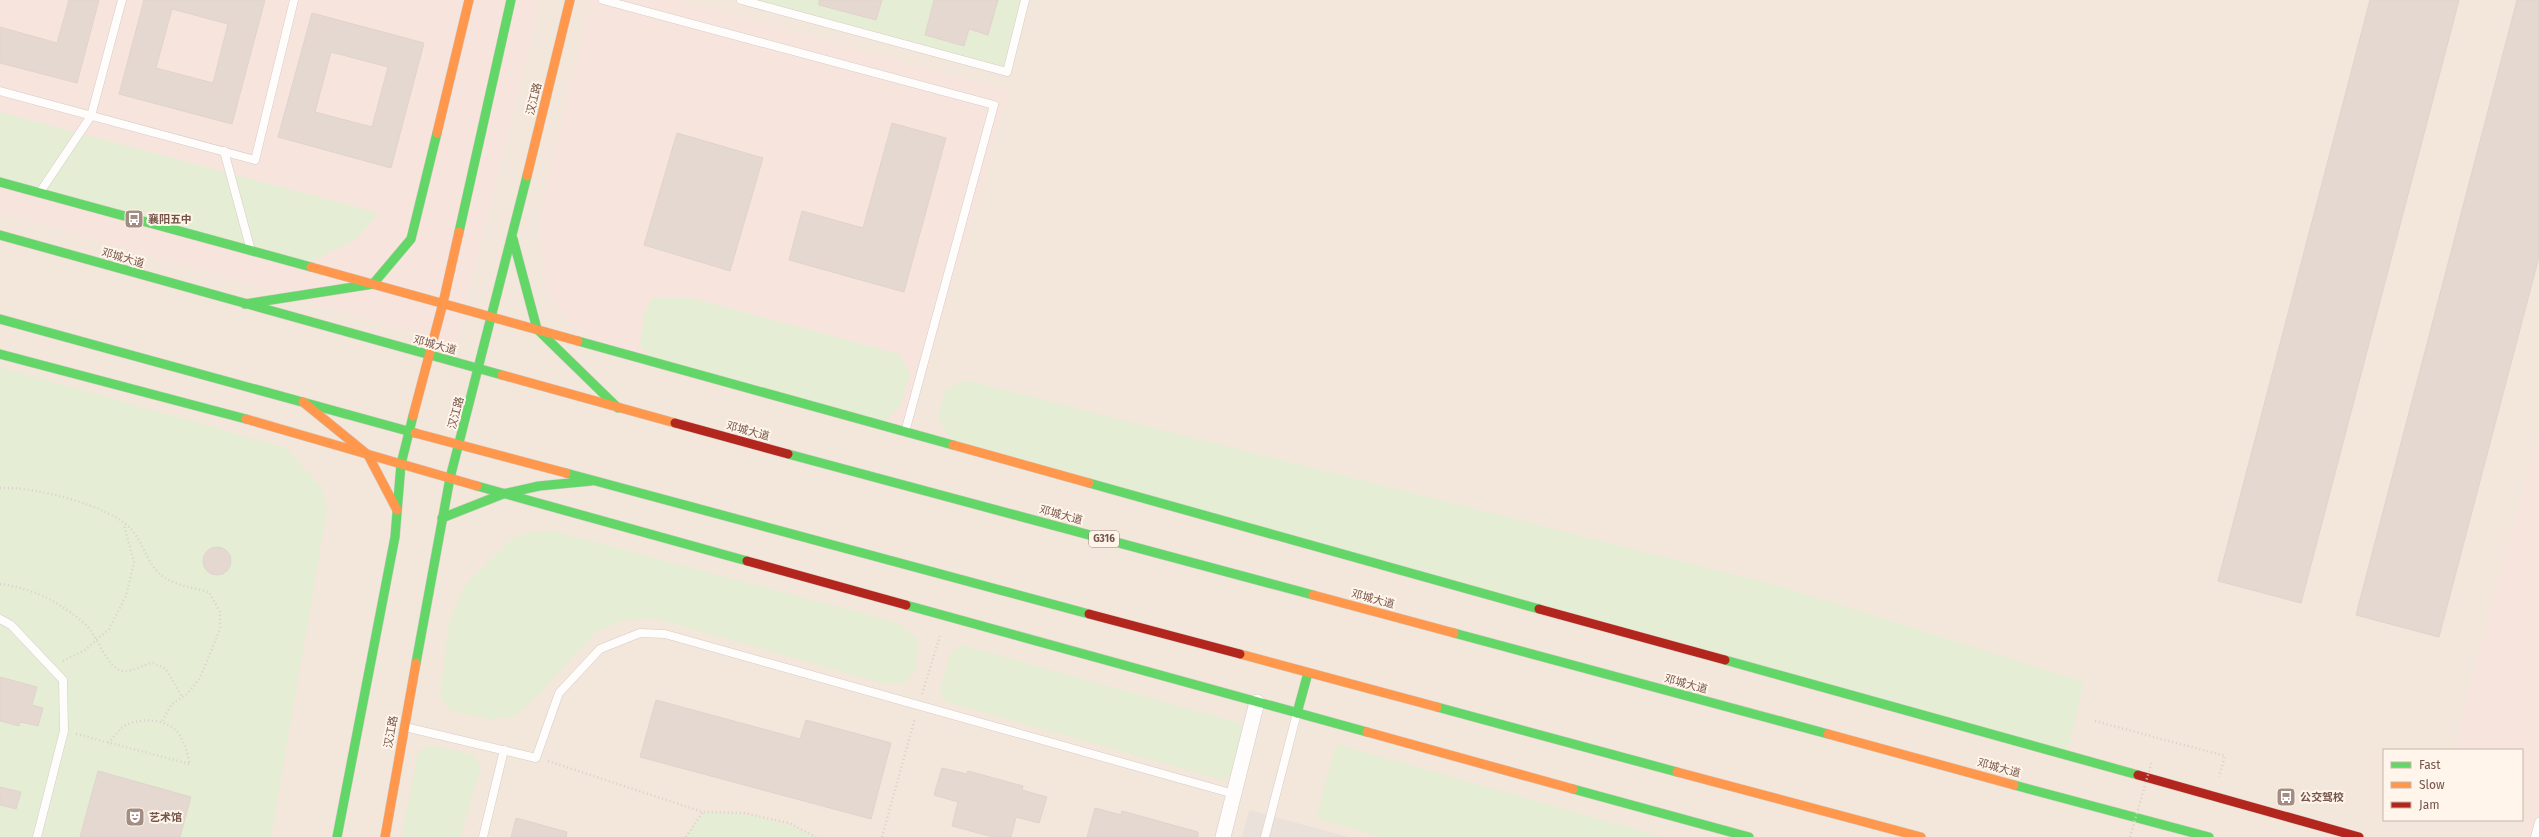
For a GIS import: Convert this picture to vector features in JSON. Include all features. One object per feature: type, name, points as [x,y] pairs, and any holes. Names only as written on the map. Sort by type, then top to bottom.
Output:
[{"type":"main road","points":[[245,304],[373,284],[411,239],[469,0]]},
{"type":"main road","points":[[337,837],[395,537],[401,464],[427,356],[443,303],[511,0]]},
{"type":"main road","name":"汉江路","points":[[385,837],[450,478],[493,317],[570,0]]},
{"type":"main road","points":[[0,182],[537,329],[2359,837]]},
{"type":"main road","name":"邓城大道","points":[[0,235],[427,356],[2209,837]]},
{"type":"main road","points":[[513,237],[537,329],[618,408]]},
{"type":"main road","points":[[0,319],[266,396],[303,402],[1921,837]]},
{"type":"main road","points":[[0,354],[260,418],[368,455],[503,494],[1749,837]]},
{"type":"main road","points":[[303,402],[368,455],[397,510]]},
{"type":"main road","points":[[442,518],[503,494],[539,486],[592,480]]},
{"type":"main road","points":[[1297,713],[1308,673]]},
{"type":"street","points":[[1223,837],[1257,702]]},
{"type":"lane","points":[[39,193],[91,116],[122,0]]},
{"type":"lane","points":[[0,91],[255,160],[294,0]]},
{"type":"lane","points":[[603,0],[994,105],[905,432]]},
{"type":"lane","points":[[741,0],[1007,72],[1025,0]]},
{"type":"lane","points":[[224,151],[251,250]]},
{"type":"lane","points":[[0,619],[11,625],[63,680],[64,731],[37,837]]},
{"type":"lane","points":[[404,726],[536,758],[559,692],[600,649],[640,633],[665,634],[1234,794]]},
{"type":"lane","points":[[1265,837],[1297,713]]},
{"type":"lane","points":[[483,837],[504,750]]},
{"type":"lane","points":[[2535,837],[2539,822]]},
{"type":"path","points":[[0,488],[50,492],[106,512],[132,529],[156,570],[173,582],[209,592],[220,612],[220,630],[200,678],[182,697],[172,704],[161,723]]},
{"type":"path","points":[[51,667],[85,650],[109,629],[126,596],[134,562],[124,524]]},
{"type":"path","points":[[0,584],[14,586],[59,603],[88,627],[114,668],[124,672],[153,663],[166,669],[182,697]]},
{"type":"path","points":[[882,837],[946,616]]},
{"type":"path","points":[[64,731],[108,743],[190,764],[186,745],[177,731],[161,723],[143,720],[124,726],[108,743]]},
{"type":"path","points":[[2095,721],[2225,756],[2218,779],[2211,777]]},
{"type":"path","points":[[536,758],[703,812],[744,813],[789,823],[816,837]]},
{"type":"path","points":[[2130,837],[2152,761]]},
{"type":"path","points":[[686,837],[703,812]]},
{"type":"shaded area","points":[[0,0],[2539,0],[2539,837],[0,837]]},
{"type":"shaded area","points":[[0,0],[540,0],[456,344],[0,212]]},
{"type":"shaded area","points":[[592,0],[678,0],[1009,91],[909,433],[617,352],[572,326],[548,295],[538,218]]},
{"type":"shaded area","points":[[2539,432],[2539,837],[2522,837],[2532,798],[2523,795],[2523,749],[2453,749]]},
{"type":"shaded area","points":[[1249,810],[1348,837],[1242,837]]},
{"type":"green space","points":[[741,0],[1025,0],[1007,72]]},
{"type":"green space","points":[[0,112],[379,213],[356,239],[305,265],[0,182]]},
{"type":"green space","points":[[653,298],[692,298],[899,354],[910,373],[901,405],[883,425],[651,361],[640,345],[644,312]]},
{"type":"green space","points":[[0,367],[286,448],[323,490],[327,509],[271,837],[0,837]]},
{"type":"green space","points":[[965,380],[1783,587],[2084,682],[2066,756],[957,446],[938,419],[945,391]]},
{"type":"green space","points":[[532,532],[557,532],[898,623],[918,639],[916,670],[905,683],[882,683],[654,618],[625,620],[598,630],[539,694],[514,717],[491,719],[450,710],[440,697],[449,623],[466,584],[512,539]]},
{"type":"green space","points":[[962,645],[1239,723],[1244,731],[1232,775],[1223,780],[944,701],[940,689],[951,653]]},
{"type":"green space","points":[[1336,744],[1662,837],[1383,837],[1316,818]]},
{"type":"green space","points":[[430,745],[473,755],[481,766],[460,837],[402,837],[418,752]]},
{"type":"green space","points":[[703,812],[761,817],[801,830],[816,837],[686,837]]},
{"type":"building","points":[[69,0],[99,0],[77,83],[0,63],[0,27],[57,43]]},
{"type":"building","points":[[144,0],[265,0],[232,124],[119,94]],"holes":[[[172,9],[228,24],[213,83],[156,68]]]},
{"type":"building","points":[[819,0],[882,0],[876,20],[819,5]]},
{"type":"building","points":[[934,0],[998,0],[988,35],[969,29],[964,46],[925,35]]},
{"type":"building","points":[[2370,0],[2459,0],[2301,603],[2218,581]]},
{"type":"building","points":[[2517,0],[2539,0],[2539,257],[2439,637],[2356,615]]},
{"type":"building","points":[[312,13],[424,43],[391,168],[278,137]],"holes":[[[331,52],[388,67],[372,127],[315,112]]]},
{"type":"building","points":[[892,123],[946,138],[904,292],[789,260],[802,211],[863,228]]},
{"type":"building","points":[[677,133],[763,158],[730,271],[644,245]]},
{"type":"building","points":[[217,547],[223,548],[227,551],[230,555],[230,567],[227,571],[223,574],[217,575],[211,574],[207,571],[204,567],[203,561],[204,555],[207,551],[211,548]]},
{"type":"building","points":[[0,677],[37,687],[32,705],[43,708],[38,726],[20,722],[19,726],[0,721]]},
{"type":"building","points":[[656,700],[800,739],[806,720],[891,743],[871,819],[640,757]]},
{"type":"building","points":[[942,768],[967,774],[968,771],[1023,786],[1022,790],[1047,797],[1039,823],[1016,817],[1011,837],[993,837],[952,826],[958,802],[934,795]]},
{"type":"building","name":"艺术馆","points":[[98,771],[191,797],[180,837],[80,837]]},
{"type":"building","points":[[0,787],[21,792],[16,809],[0,805]]},
{"type":"building","points":[[1095,808],[1121,815],[1122,811],[1198,832],[1198,837],[1087,837]]},
{"type":"building","points":[[516,818],[567,832],[566,837],[511,837]]},
{"type":"traffic: fast","points":[[459,232],[511,0]]},
{"type":"traffic: fast","points":[[245,304],[373,284],[411,239],[437,133]]},
{"type":"traffic: fast","points":[[416,663],[450,478],[527,176]]},
{"type":"traffic: fast","points":[[0,182],[311,267]]},
{"type":"traffic: fast","points":[[0,235],[502,375]]},
{"type":"traffic: fast","points":[[513,239],[537,329],[618,408]]},
{"type":"traffic: fast","points":[[0,319],[415,433]]},
{"type":"traffic: fast","points":[[578,341],[953,445]]},
{"type":"traffic: fast","points":[[0,354],[246,419]]},
{"type":"traffic: fast","points":[[337,837],[395,537],[401,464],[413,416]]},
{"type":"traffic: fast","points":[[788,454],[1313,595]]},
{"type":"traffic: fast","points":[[566,473],[1089,614]]},
{"type":"traffic: fast","points":[[442,518],[503,494],[539,486],[591,481]]},
{"type":"traffic: fast","points":[[1089,483],[1539,609]]},
{"type":"traffic: fast","points":[[477,486],[747,561]]},
{"type":"traffic: fast","points":[[906,605],[1367,732]]},
{"type":"traffic: fast","points":[[1454,633],[1828,734]]},
{"type":"traffic: fast","points":[[1725,660],[2138,775]]},
{"type":"traffic: fast","points":[[1297,713],[1308,673]]},
{"type":"traffic: fast","points":[[1437,707],[1677,772]]},
{"type":"traffic: fast","points":[[2014,785],[2209,837]]},
{"type":"traffic: fast","points":[[1573,789],[1749,837]]},
{"type":"traffic: slow","points":[[437,133],[469,0]]},
{"type":"traffic: slow","points":[[527,176],[570,0]]},
{"type":"traffic: slow","points":[[413,416],[443,303],[459,232]]},
{"type":"traffic: slow","points":[[311,267],[578,341]]},
{"type":"traffic: slow","points":[[502,375],[675,423]]},
{"type":"traffic: slow","points":[[303,402],[368,455],[397,510]]},
{"type":"traffic: slow","points":[[246,419],[477,486]]},
{"type":"traffic: slow","points":[[415,433],[566,473]]},
{"type":"traffic: slow","points":[[953,445],[1089,483]]},
{"type":"traffic: slow","points":[[1313,595],[1454,633]]},
{"type":"traffic: slow","points":[[1240,654],[1437,707]]},
{"type":"traffic: slow","points":[[385,837],[416,663]]},
{"type":"traffic: slow","points":[[1367,732],[1573,789]]},
{"type":"traffic: slow","points":[[1828,734],[2014,785]]},
{"type":"traffic: slow","points":[[1677,772],[1921,837]]},
{"type":"traffic: jam","points":[[675,423],[788,454]]},
{"type":"traffic: jam","points":[[747,561],[906,605]]},
{"type":"traffic: jam","points":[[1539,609],[1725,660]]},
{"type":"traffic: jam","points":[[1089,614],[1240,654]]},
{"type":"traffic: jam","points":[[2138,775],[2359,837]]},
{"type":"place","name":"襄阳五中","points":[[134,219]]},
{"type":"place","name":"公交驾校","points":[[2286,797]]},
{"type":"place","name":"艺术馆","points":[[135,817]]}]
